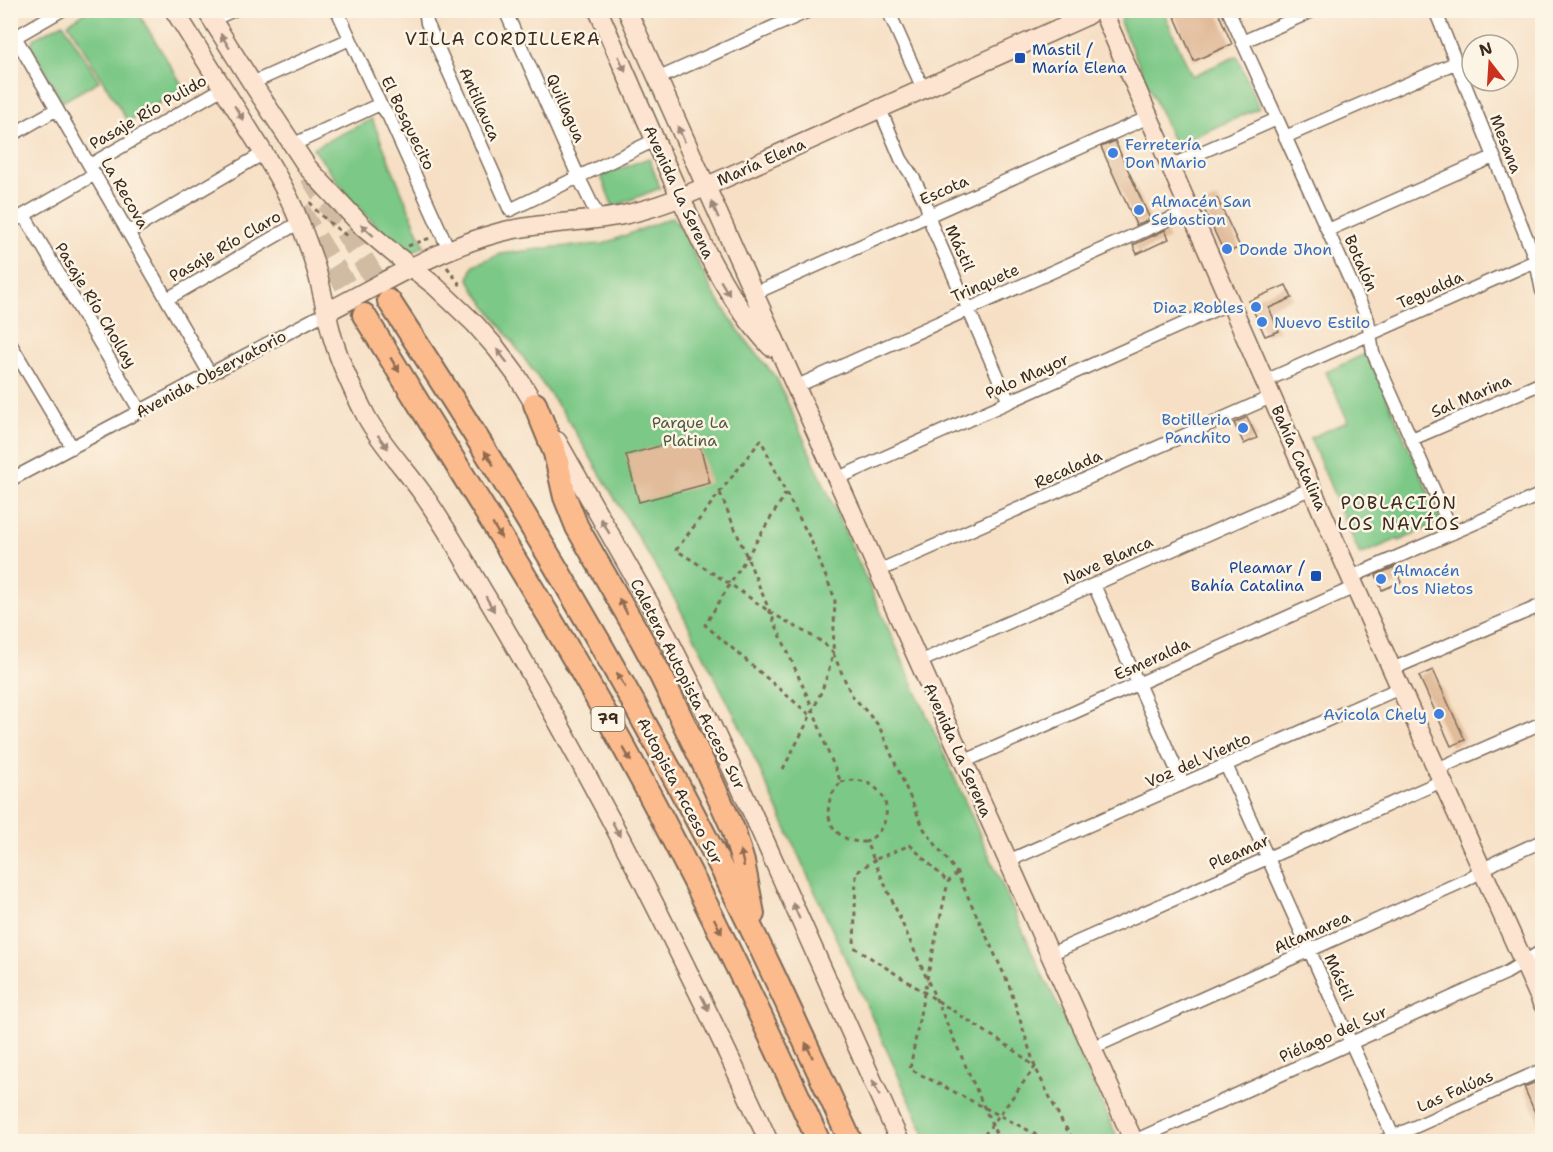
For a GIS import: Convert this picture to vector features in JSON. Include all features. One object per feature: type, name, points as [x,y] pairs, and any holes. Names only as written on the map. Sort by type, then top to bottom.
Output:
[{"type":"highway","name":"Autopista Acceso Sur","points":[[389,301],[432,366],[555,566],[667,764],[765,955],[851,1142]]},
{"type":"highway","name":"Autopista Acceso Sur","points":[[364,315],[570,652],[630,759],[732,954],[819,1142]]},
{"type":"highway","points":[[535,404],[555,453],[565,497],[577,527],[661,676],[733,829],[765,955]]},
{"type":"street","points":[[12,35],[62,10]]},
{"type":"street","points":[[174,10],[286,192],[300,222],[315,267],[340,360],[367,418],[423,494],[451,538],[574,752],[664,921],[769,1142]]},
{"type":"street","points":[[234,10],[209,15],[292,145],[308,168],[364,228],[412,267]]},
{"type":"street","name":"El Bosquecito","points":[[337,10],[380,104],[388,115],[449,250]]},
{"type":"street","name":"Antillauca","points":[[424,10],[427,24],[510,210],[579,178]]},
{"type":"street","name":"Quillagua","points":[[505,10],[599,219]]},
{"type":"street","name":"Avenida La Serena","points":[[598,10],[715,269],[730,296],[782,359]]},
{"type":"street","name":"Avenida La Serena","points":[[627,10],[1134,1141]]},
{"type":"street","points":[[657,79],[811,10]]},
{"type":"street","points":[[888,10],[923,89]]},
{"type":"street","name":"María Elena","points":[[412,267],[449,250],[502,232],[599,219],[645,210],[681,197],[1084,17],[1095,10]]},
{"type":"street","name":"Bahía Catalina","points":[[1102,10],[1353,582],[1542,1003]]},
{"type":"street","name":"Botalón","points":[[1228,10],[1368,320],[1373,353],[1453,533]]},
{"type":"street","points":[[1242,42],[1315,10]]},
{"type":"street","name":"Mesana","points":[[1435,10],[1493,157],[1539,260],[1542,291]]},
{"type":"street","name":"La Recova","points":[[12,35],[93,170],[210,374]]},
{"type":"street","points":[[252,83],[350,39]]},
{"type":"street","points":[[1285,137],[1456,62]]},
{"type":"street","name":"Pasaje Río Pulido","points":[[10,223],[223,88]]},
{"type":"street","points":[[292,145],[380,104]]},
{"type":"street","points":[[10,136],[57,109]]},
{"type":"street","name":"Mástil","points":[[880,109],[901,159],[926,204],[932,226],[1009,402]]},
{"type":"street","name":"Escota","points":[[753,294],[1149,117]]},
{"type":"street","points":[[1170,166],[1277,119]]},
{"type":"street","points":[[579,178],[655,140]]},
{"type":"street","points":[[129,232],[264,153]]},
{"type":"street","points":[[1328,230],[1493,157]]},
{"type":"street","name":"Trinquete","points":[[795,387],[1190,210]]},
{"type":"street","name":"Pasaje Río Chollay","points":[[24,215],[140,411]]},
{"type":"street","name":"Pasaje Río Claro","points":[[167,299],[300,222]]},
{"type":"street","name":"Tegualda","points":[[1268,389],[1370,335],[1539,260]]},
{"type":"street","name":"Avenida Observatorio","points":[[10,480],[412,267]]},
{"type":"street","name":"Caletera Autopista Acceso Sur","points":[[412,267],[475,324],[510,367],[535,404],[636,579],[703,707],[900,1142]]},
{"type":"street","name":"Palo Mayor","points":[[836,479],[1230,303]]},
{"type":"street","points":[[10,343],[72,447]]},
{"type":"street","name":"Sal Marina","points":[[1412,439],[1542,383]]},
{"type":"street","name":"Recalada","points":[[878,572],[1268,389]]},
{"type":"street","name":"Nave Blanca","points":[[919,662],[1312,488]]},
{"type":"street","name":"Esmeralda","points":[[963,762],[1138,684],[1453,533],[1542,494]]},
{"type":"street","points":[[1094,585],[1183,784]]},
{"type":"street","points":[[1392,669],[1542,605]]},
{"type":"street","name":"Voz del Viento","points":[[1008,861],[1400,688]]},
{"type":"street","name":"Pleamar","points":[[1050,954],[1268,858],[1542,723]]},
{"type":"street","name":"Mástil","points":[[1226,765],[1393,1136]]},
{"type":"street","name":"Altamarea","points":[[1092,1048],[1466,880],[1498,861],[1542,841]]},
{"type":"street","name":"Piélago del Sur","points":[[1134,1141],[1506,973],[1542,951]]},
{"type":"street","name":"Las Falúas","points":[[1381,1142],[1542,1070]]},
{"type":"path","points":[[783,768],[811,716],[831,665],[833,653],[835,599],[810,538],[761,440],[676,550],[770,612],[824,643],[833,653],[851,694],[879,726],[924,829],[957,873],[1009,985],[1035,1067],[1062,1122],[1075,1142]]},
{"type":"path","points":[[720,492],[813,709],[841,782]]},
{"type":"path","points":[[786,493],[705,625],[811,716]]},
{"type":"path","points":[[854,780],[870,784],[885,802],[883,826],[866,842],[850,840],[832,826],[828,810],[829,802],[831,795],[841,782],[854,780]]},
{"type":"path","points":[[866,842],[1000,1142]]},
{"type":"path","points":[[948,882],[910,845],[874,860],[856,873],[854,947],[1014,1050],[1035,1067]]},
{"type":"path","points":[[957,873],[948,882],[910,1069],[1051,1142]]},
{"type":"path","points":[[979,1142],[1035,1067]]},
{"type":"green space","points":[[89,10],[137,11],[184,88],[128,122],[68,23]]},
{"type":"green space","points":[[1127,11],[1163,11],[1192,76],[1237,56],[1259,108],[1175,145],[1120,22]]},
{"type":"green space","points":[[63,23],[99,81],[62,102],[31,45],[33,39]]},
{"type":"green space","points":[[372,119],[424,246],[407,255],[354,204],[313,148]]},
{"type":"green space","points":[[649,158],[660,188],[613,207],[601,176]]},
{"type":"green space","name":"Parque La Platina","points":[[673,217],[713,292],[741,334],[777,379],[1046,983],[1119,1141],[928,1141],[739,724],[677,603],[567,418],[469,279],[473,265],[501,254],[603,244]]},
{"type":"green space","points":[[1367,353],[1441,520],[1399,541],[1398,539],[1360,555],[1310,438],[1348,421],[1326,372]]},
{"type":"building","points":[[1172,10],[1217,10],[1232,44],[1194,61]]},
{"type":"building","points":[[1115,141],[1150,219],[1136,225],[1101,147]]},
{"type":"building","points":[[1217,198],[1240,247],[1225,254],[1202,205]]},
{"type":"building","points":[[1165,230],[1169,239],[1137,254],[1133,245]]},
{"type":"building","points":[[1286,285],[1292,298],[1269,308],[1279,331],[1265,336],[1249,301]]},
{"type":"building","points":[[1247,417],[1257,438],[1244,444],[1234,423]]},
{"type":"building","points":[[697,436],[710,483],[639,502],[626,455]]},
{"type":"building","points":[[1395,567],[1401,582],[1382,590],[1376,575]]},
{"type":"building","points":[[1433,670],[1465,740],[1451,746],[1419,676]]},
{"type":"building","points":[[1539,1081],[1542,1089],[1542,1129],[1524,1087]]},
{"type":"tunnel","points":[[310,175],[389,301]]},
{"type":"tunnel","points":[[299,210],[364,315]]},
{"type":"place","name":"Mastil / María Elena","points":[[1020,58]]},
{"type":"place","name":"Ferretería Don Mario","points":[[1113,153]]},
{"type":"place","name":"Almacén San Sebastion","points":[[1139,210]]},
{"type":"place","name":"Donde Jhon","points":[[1227,249]]},
{"type":"place","name":"Diaz Robles","points":[[1256,307]]},
{"type":"place","name":"Nuevo Estilo","points":[[1262,322]]},
{"type":"place","name":"Botilleria Panchito","points":[[1243,428]]},
{"type":"place","name":"Pleamar / Bahía Catalina","points":[[1316,576]]},
{"type":"place","name":"Almacén Los Nietos","points":[[1381,579]]},
{"type":"place","name":"Avicola Chely","points":[[1439,714]]},
{"type":"district","name":"VILLA CORDILLERA","points":[[503,39]]},
{"type":"district","name":"POBLACIÓN LOS NAVÍOS","points":[[1399,513]]}]
